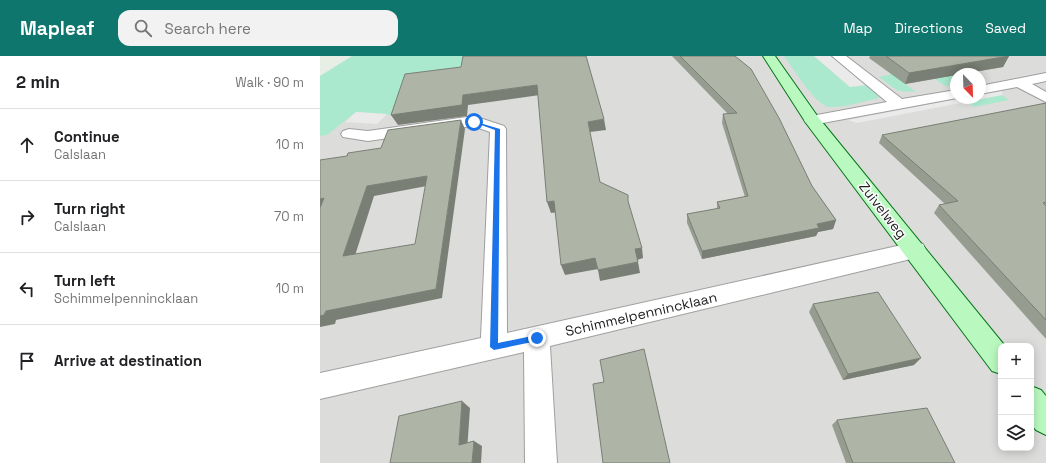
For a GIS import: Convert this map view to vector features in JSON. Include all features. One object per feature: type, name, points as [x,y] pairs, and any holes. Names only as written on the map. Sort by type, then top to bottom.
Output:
[{"type":"street","name":"Zuivelweg","points":[[769,56],[812,120],[998,358]]},
{"type":"street","points":[[838,56],[900,105]]},
{"type":"street","points":[[986,89],[1046,77]]},
{"type":"street","points":[[1018,82],[1046,98]]},
{"type":"street","points":[[812,120],[950,95]]},
{"type":"street","points":[[349,134],[368,136],[474,122],[498,129],[494,347]]},
{"type":"street","name":"Schimmelpennincklaan","points":[[320,386],[537,338],[914,250]]},
{"type":"street","points":[[537,338],[541,463]]},
{"type":"street","points":[[1034,404],[1046,420]]},
{"type":"shaded area","points":[[381,56],[1046,56],[1046,463],[320,463],[320,99]]},
{"type":"shaded area","points":[[814,56],[831,56],[866,85],[850,87]]},
{"type":"shaded area","points":[[1002,90],[1002,95],[986,98],[986,93]]},
{"type":"shaded area","points":[[950,100],[950,104],[955,104],[857,123],[848,120]]},
{"type":"shaded area","points":[[356,112],[387,114],[377,124],[345,122]]},
{"type":"green space","points":[[352,56],[498,56],[394,115],[356,112],[327,135],[320,136],[320,76]]},
{"type":"green space","points":[[784,56],[814,56],[850,87],[866,85],[876,93],[879,98],[841,106],[829,107],[823,105],[811,93]]},
{"type":"green space","points":[[902,56],[950,72],[950,85],[945,86]]},
{"type":"green space","points":[[892,74],[916,92],[898,91],[879,77]]},
{"type":"green space","points":[[1002,95],[1009,100],[974,107],[970,104],[986,104],[986,98]]},
{"type":"building","points":[[463,56],[586,56],[604,119],[588,122],[600,182],[628,195],[628,201],[642,248],[635,249],[638,262],[598,270],[595,258],[561,265],[554,201],[547,202],[537,85],[463,95],[462,105],[391,115],[405,74],[461,67]]},
{"type":"building","points":[[680,56],[735,56],[751,69],[779,118],[812,186],[836,220],[817,224],[819,228],[702,251],[687,214],[720,208],[717,202],[748,196],[723,114],[737,113]]},
{"type":"building","points":[[886,56],[1009,56],[909,73]]},
{"type":"building","points":[[1046,103],[1046,202],[1043,203],[1046,206],[1046,320],[939,205],[958,201],[882,135]]},
{"type":"building","points":[[461,120],[436,289],[326,311],[324,315],[320,316],[320,208],[324,198],[320,199],[320,160],[347,156],[348,153],[381,148],[388,130]],"holes":[[[427,176],[415,244],[343,256],[367,186]]]},
{"type":"building","points":[[878,292],[921,358],[848,374],[813,304]]},
{"type":"building","points":[[644,349],[670,463],[603,463],[593,384],[604,382],[600,360]]},
{"type":"building","points":[[462,401],[459,445],[474,441],[472,463],[390,463],[399,416]]},
{"type":"building","points":[[927,408],[955,463],[853,463],[837,420]]},
{"type":"route","points":[[474,122],[498,129],[494,347],[537,338]]}]
